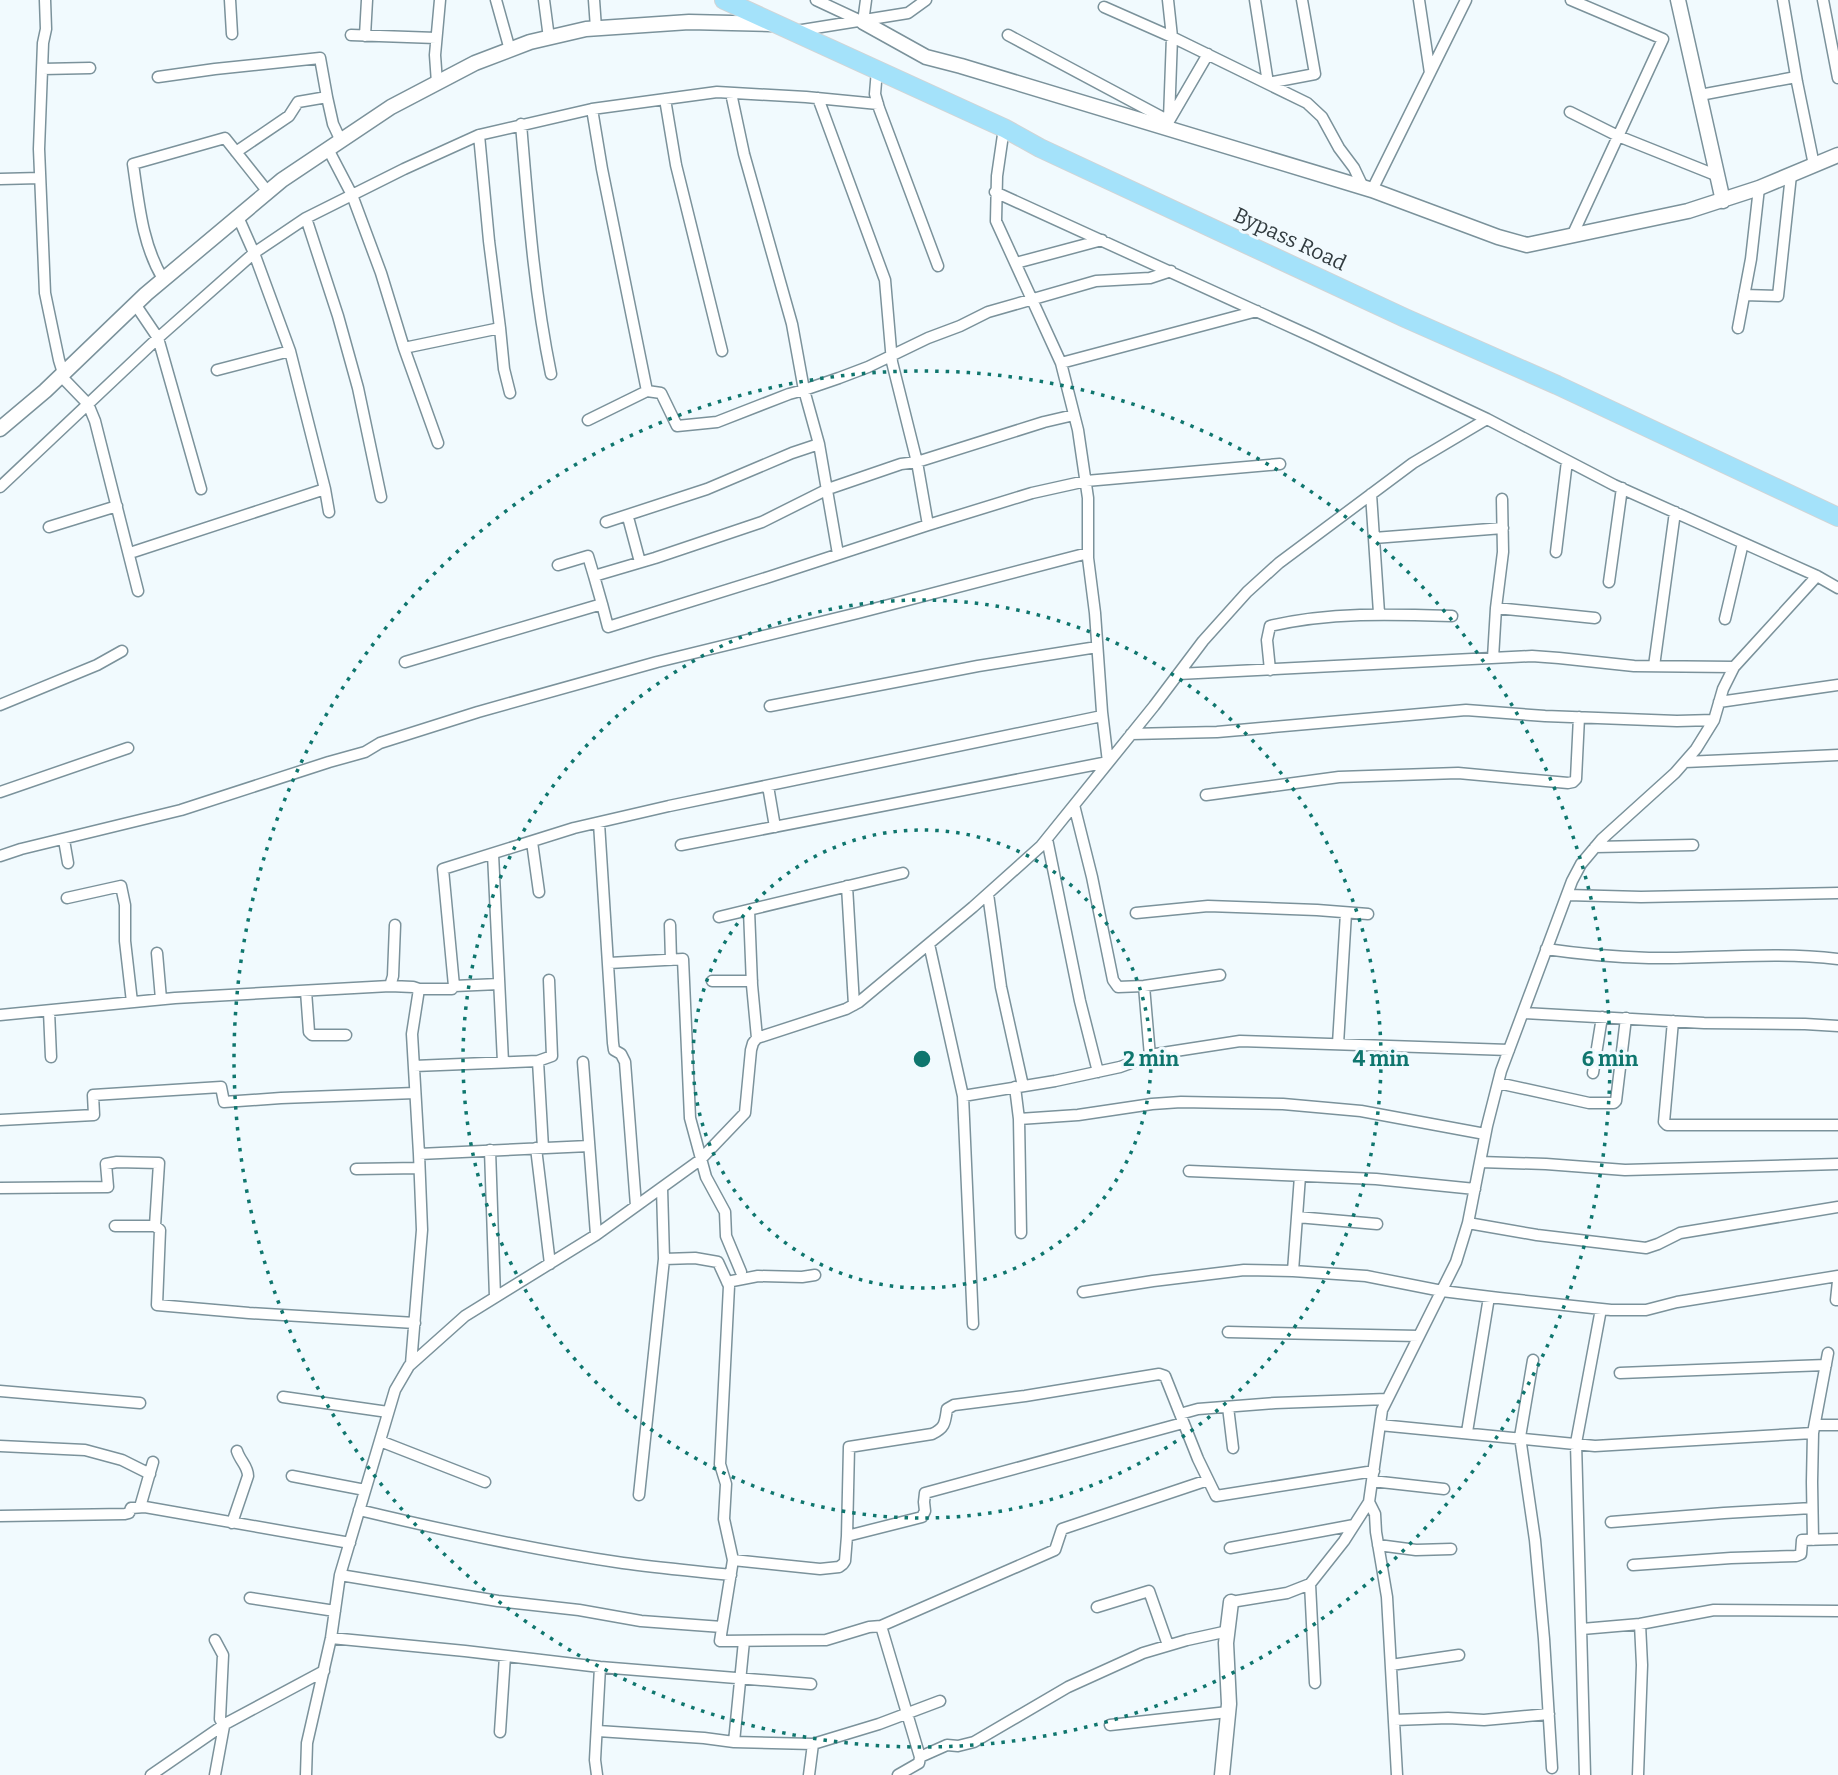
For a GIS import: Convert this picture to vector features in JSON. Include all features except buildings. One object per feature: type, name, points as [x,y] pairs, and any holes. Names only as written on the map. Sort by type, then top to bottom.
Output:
[{"type":"main road","name":"Bypass Road","points":[[724,0],[1838,517]]},
{"type":"street","points":[[45,0],[46,29],[43,43],[39,149],[44,293],[62,374],[88,404],[95,421],[138,591]]},
{"type":"street","points":[[230,0],[232,34]]},
{"type":"street","points":[[365,36],[367,0]]},
{"type":"street","points":[[438,83],[435,55],[440,0]]},
{"type":"street","points":[[496,0],[510,50]]},
{"type":"street","points":[[544,0],[549,38]]},
{"type":"street","points":[[594,0],[596,28]]},
{"type":"street","points":[[816,0],[926,57],[1167,125],[1368,189],[1527,246],[1723,201],[1838,155]]},
{"type":"street","points":[[863,22],[866,0]]},
{"type":"street","points":[[793,32],[908,13],[926,0]]},
{"type":"street","points":[[1167,125],[1172,37],[1168,0]]},
{"type":"street","points":[[1255,0],[1268,83]]},
{"type":"street","points":[[1268,83],[1315,74],[1302,0]]},
{"type":"street","points":[[1419,0],[1430,73]]},
{"type":"street","points":[[1368,189],[1466,0]]},
{"type":"street","points":[[1571,0],[1663,39],[1572,236]]},
{"type":"street","points":[[1678,0],[1723,201]]},
{"type":"street","points":[[1783,0],[1814,165]]},
{"type":"street","points":[[1823,0],[1838,78]]},
{"type":"street","points":[[1104,7],[1307,103],[1322,117],[1339,148],[1368,189]]},
{"type":"street","points":[[0,429],[163,279],[282,180],[391,107],[475,63],[549,38],[586,29],[689,22],[776,24]]},
{"type":"street","points":[[351,35],[436,38]]},
{"type":"street","points":[[1008,35],[1167,125]]},
{"type":"street","points":[[1167,125],[1208,54]]},
{"type":"street","points":[[158,77],[320,58],[333,124],[341,141]]},
{"type":"street","points":[[42,69],[90,68]]},
{"type":"street","points":[[877,70],[875,94],[878,104],[938,266]]},
{"type":"street","points":[[1700,95],[1796,77]]},
{"type":"street","points":[[0,487],[158,338],[254,253],[306,218],[479,135],[592,109],[717,92],[878,104]]},
{"type":"street","points":[[731,93],[744,154],[792,324],[804,390],[819,444],[838,554]]},
{"type":"street","points":[[236,152],[289,116],[298,102],[327,97]]},
{"type":"street","points":[[818,98],[885,280],[891,356],[917,462],[928,525]]},
{"type":"street","points":[[665,99],[676,165],[722,352]]},
{"type":"street","points":[[592,109],[647,391]]},
{"type":"street","points":[[1570,112],[1618,136],[1718,176]]},
{"type":"street","points":[[521,124],[528,207],[551,374]]},
{"type":"street","points":[[1004,128],[996,191],[996,221],[1061,363],[1086,481],[1088,553],[1108,762]]},
{"type":"street","points":[[479,135],[504,369],[510,393]]},
{"type":"street","points":[[163,279],[146,243],[133,164],[225,138],[268,192]]},
{"type":"street","points":[[328,149],[352,195],[438,443]]},
{"type":"street","points":[[1744,295],[1778,296],[1791,175]]},
{"type":"street","points":[[0,179],[40,178]]},
{"type":"street","points":[[1738,328],[1751,259],[1759,188]]},
{"type":"street","points":[[996,191],[1487,419],[1622,488],[1838,588]]},
{"type":"street","points":[[238,217],[290,351],[329,512]]},
{"type":"street","points":[[306,218],[351,364],[381,497]]},
{"type":"street","points":[[1016,264],[1102,240]]},
{"type":"street","points":[[588,420],[647,391],[661,393],[677,426],[717,422],[891,356],[988,312],[1096,281],[1150,278],[1171,271]]},
{"type":"street","points":[[135,304],[158,338],[201,489]]},
{"type":"street","points":[[1061,363],[1257,311]]},
{"type":"street","points":[[404,348],[500,328]]},
{"type":"street","points":[[217,370],[290,351]]},
{"type":"street","points":[[594,576],[762,522],[828,489],[901,464],[917,462],[1074,415]]},
{"type":"street","points":[[306,1775],[307,1743],[331,1638],[340,1575],[395,1390],[411,1364],[465,1315],[596,1235],[701,1160],[745,1113],[752,1043],[757,1038],[854,1005],[988,894],[1047,839],[1203,641],[1247,592],[1279,563],[1413,463],[1487,419]]},
{"type":"street","points":[[606,522],[707,489],[819,444]]},
{"type":"street","points":[[1556,552],[1567,461]]},
{"type":"street","points":[[558,565],[588,556],[608,627],[1032,493],[1086,481],[1280,464]]},
{"type":"street","points":[[1609,582],[1622,488]]},
{"type":"street","points":[[130,553],[325,489]]},
{"type":"street","points":[[1371,494],[1379,613]]},
{"type":"street","points":[[1493,658],[1503,552],[1502,499]]},
{"type":"street","points":[[49,527],[117,506]]},
{"type":"street","points":[[1654,666],[1675,512]]},
{"type":"street","points":[[629,521],[640,562]]},
{"type":"street","points":[[1374,538],[1503,528]]},
{"type":"street","points":[[1726,620],[1743,543]]},
{"type":"street","points":[[0,856],[181,810],[365,752],[380,743],[657,662],[1088,553]]},
{"type":"street","points":[[1222,1775],[1228,1712],[1226,1643],[1231,1602],[1287,1593],[1310,1584],[1344,1541],[1369,1502],[1381,1410],[1456,1262],[1468,1223],[1498,1083],[1546,949],[1581,864],[1602,839],[1696,749],[1714,720],[1734,667],[1817,576]]},
{"type":"street","points":[[405,662],[602,604]]},
{"type":"street","points":[[1496,608],[1595,618]]},
{"type":"street","points":[[1270,670],[1267,640],[1270,626],[1291,621],[1379,613],[1452,616]]},
{"type":"street","points":[[770,706],[1097,646]]},
{"type":"street","points":[[0,705],[97,665],[122,651]]},
{"type":"street","points":[[1178,674],[1532,656],[1634,666],[1734,667]]},
{"type":"street","points":[[1719,702],[1838,685]]},
{"type":"street","points":[[1131,734],[1217,732],[1466,710],[1579,717],[1714,720]]},
{"type":"street","points":[[454,986],[443,869],[599,823],[1102,716]]},
{"type":"street","points":[[1206,795],[1357,776],[1458,773],[1573,782],[1576,779],[1579,717]]},
{"type":"street","points":[[0,792],[128,748]]},
{"type":"street","points":[[1685,762],[1838,755]]},
{"type":"street","points":[[681,845],[1108,762]]},
{"type":"street","points":[[768,786],[775,827]]},
{"type":"street","points":[[1074,804],[1118,987],[1220,975]]},
{"type":"street","points":[[599,823],[613,1043],[614,1050],[621,1054],[625,1062],[636,1206]]},
{"type":"street","points":[[1047,839],[1080,1001],[1098,1072]]},
{"type":"street","points":[[64,840],[68,863]]},
{"type":"street","points":[[532,842],[539,892]]},
{"type":"street","points":[[1595,847],[1693,845]]},
{"type":"street","points":[[492,854],[503,1062]]},
{"type":"street","points":[[719,917],[903,873]]},
{"type":"street","points":[[67,898],[121,886],[125,905],[125,941],[132,1002]]},
{"type":"street","points":[[847,886],[854,1005]]},
{"type":"street","points":[[988,894],[1019,1087],[1021,1233]]},
{"type":"street","points":[[1567,895],[1641,897],[1838,894]]},
{"type":"street","points":[[1136,913],[1208,906],[1368,915]]},
{"type":"street","points":[[749,910],[757,1038]]},
{"type":"street","points":[[1338,1044],[1346,913]]},
{"type":"street","points":[[390,986],[395,925]]},
{"type":"street","points":[[670,925],[671,960]]},
{"type":"street","points":[[929,944],[963,1096],[973,1324]]},
{"type":"street","points":[[1546,949],[1649,958],[1730,955],[1814,956],[1838,959]]},
{"type":"street","points":[[157,953],[161,999]]},
{"type":"street","points":[[609,963],[682,959],[690,1118],[706,1177],[724,1212],[726,1236],[741,1272]]},
{"type":"street","points":[[414,1066],[538,1061],[552,1056],[549,980]]},
{"type":"street","points":[[712,981],[752,981]]},
{"type":"street","points":[[0,1015],[161,999],[390,986],[452,989],[454,986],[499,984]]},
{"type":"street","points":[[1144,986],[1150,1056]]},
{"type":"street","points":[[411,1364],[422,1230],[412,1034],[419,989]]},
{"type":"street","points":[[306,990],[309,1032],[312,1035],[346,1035]]},
{"type":"street","points":[[49,1011],[51,1057]]},
{"type":"street","points":[[1523,1013],[1704,1023],[1838,1026]]},
{"type":"street","points":[[1592,1073],[1602,1017]]},
{"type":"street","points":[[1498,1083],[1589,1103],[1614,1103],[1626,1018]]},
{"type":"street","points":[[1673,1021],[1664,1122],[1667,1125],[1838,1125]]},
{"type":"street","points":[[963,1096],[1098,1072],[1150,1056],[1240,1041],[1509,1051]]},
{"type":"street","points":[[538,1061],[540,1148],[550,1264]]},
{"type":"street","points":[[583,1062],[596,1235]]},
{"type":"street","points":[[0,1120],[94,1115],[93,1095],[131,1092],[221,1087],[224,1102],[415,1093]]},
{"type":"street","points":[[1019,1119],[1078,1115],[1181,1102],[1283,1104],[1361,1111],[1485,1134]]},
{"type":"street","points":[[419,1154],[589,1146]]},
{"type":"street","points":[[490,1150],[495,1297]]},
{"type":"street","points":[[1480,1162],[1625,1170],[1838,1164]]},
{"type":"street","points":[[0,1188],[108,1187],[106,1164],[159,1163],[155,1226]]},
{"type":"street","points":[[356,1168],[419,1168]]},
{"type":"street","points":[[1189,1171],[1376,1179],[1475,1189]]},
{"type":"street","points":[[1293,1271],[1300,1176]]},
{"type":"street","points":[[639,1495],[664,1259],[662,1188]]},
{"type":"street","points":[[1468,1223],[1537,1235],[1646,1248],[1680,1233],[1838,1207]]},
{"type":"street","points":[[1297,1217],[1377,1224]]},
{"type":"street","points":[[115,1226],[155,1226],[160,1230],[156,1305],[415,1322]]},
{"type":"street","points":[[664,1259],[695,1258],[718,1262],[729,1286],[720,1464],[726,1484],[724,1519],[733,1560],[720,1640],[826,1640],[881,1626],[1055,1550],[1062,1529],[1208,1480]]},
{"type":"street","points":[[1083,1292],[1244,1270],[1366,1276],[1489,1297],[1601,1309],[1646,1310],[1677,1302],[1838,1278],[1838,1300]]},
{"type":"street","points":[[727,1282],[758,1276],[815,1275]]},
{"type":"street","points":[[1468,1432],[1489,1297]]},
{"type":"street","points":[[1585,1775],[1576,1443],[1601,1309]]},
{"type":"street","points":[[1228,1332],[1419,1336]]},
{"type":"street","points":[[1814,1540],[1814,1429],[1828,1353]]},
{"type":"street","points":[[1533,1360],[1520,1437],[1535,1540],[1552,1768]]},
{"type":"street","points":[[1620,1373],[1826,1365]]},
{"type":"street","points":[[733,1560],[820,1569],[839,1567],[845,1561],[849,1447],[932,1434],[945,1424],[947,1409],[954,1405],[1159,1374],[1165,1376],[1216,1496],[1373,1476],[1444,1489]]},
{"type":"street","points":[[0,1391],[140,1403]]},
{"type":"street","points":[[284,1397],[388,1412]]},
{"type":"street","points":[[847,1536],[922,1517],[925,1511],[925,1493],[1181,1418],[1198,1409],[1387,1399]]},
{"type":"street","points":[[1228,1407],[1233,1448]]},
{"type":"street","points":[[1380,1424],[1595,1446],[1838,1425]]},
{"type":"street","points":[[380,1441],[485,1482]]},
{"type":"street","points":[[0,1446],[85,1450],[152,1468],[140,1507]]},
{"type":"street","points":[[232,1523],[248,1476],[248,1470],[237,1451]]},
{"type":"street","points":[[292,1476],[365,1490]]},
{"type":"street","points":[[1369,1502],[1375,1514],[1387,1597],[1396,1775]]},
{"type":"street","points":[[0,1516],[125,1514],[129,1513],[131,1508],[140,1507],[350,1543]]},
{"type":"street","points":[[1611,1522],[1812,1508]]},
{"type":"street","points":[[359,1510],[547,1550],[625,1563],[731,1575]]},
{"type":"street","points":[[1230,1548],[1354,1525]]},
{"type":"street","points":[[1633,1565],[1797,1556],[1801,1554],[1802,1540],[1838,1539]]},
{"type":"street","points":[[1378,1545],[1416,1550],[1451,1549]]},
{"type":"street","points":[[340,1575],[641,1621],[722,1628]]},
{"type":"street","points":[[1310,1584],[1315,1683]]},
{"type":"street","points":[[1097,1606],[1149,1591],[1168,1645]]},
{"type":"street","points":[[250,1598],[335,1611]]},
{"type":"street","points":[[1581,1629],[1640,1624],[1714,1610],[1838,1611]]},
{"type":"street","points":[[1638,1775],[1642,1665],[1640,1624]]},
{"type":"street","points":[[881,1626],[920,1757],[919,1763],[898,1775]]},
{"type":"street","points":[[920,1757],[947,1745],[958,1746],[974,1742],[1068,1687],[1143,1653],[1228,1631]]},
{"type":"street","points":[[331,1638],[600,1667],[811,1684]]},
{"type":"street","points":[[215,1640],[223,1655],[220,1719],[223,1725],[215,1775]]},
{"type":"street","points":[[734,1742],[744,1641]]},
{"type":"street","points":[[500,1732],[505,1656]]},
{"type":"street","points":[[1391,1665],[1459,1656]]},
{"type":"street","points":[[597,1775],[600,1667]]},
{"type":"street","points":[[151,1775],[223,1725],[324,1671]]},
{"type":"street","points":[[598,1731],[734,1742],[813,1744],[844,1736],[940,1701]]},
{"type":"street","points":[[1110,1725],[1228,1712]]},
{"type":"street","points":[[1394,1720],[1483,1720],[1549,1714]]},
{"type":"street","points":[[809,1775],[813,1744]]}]
